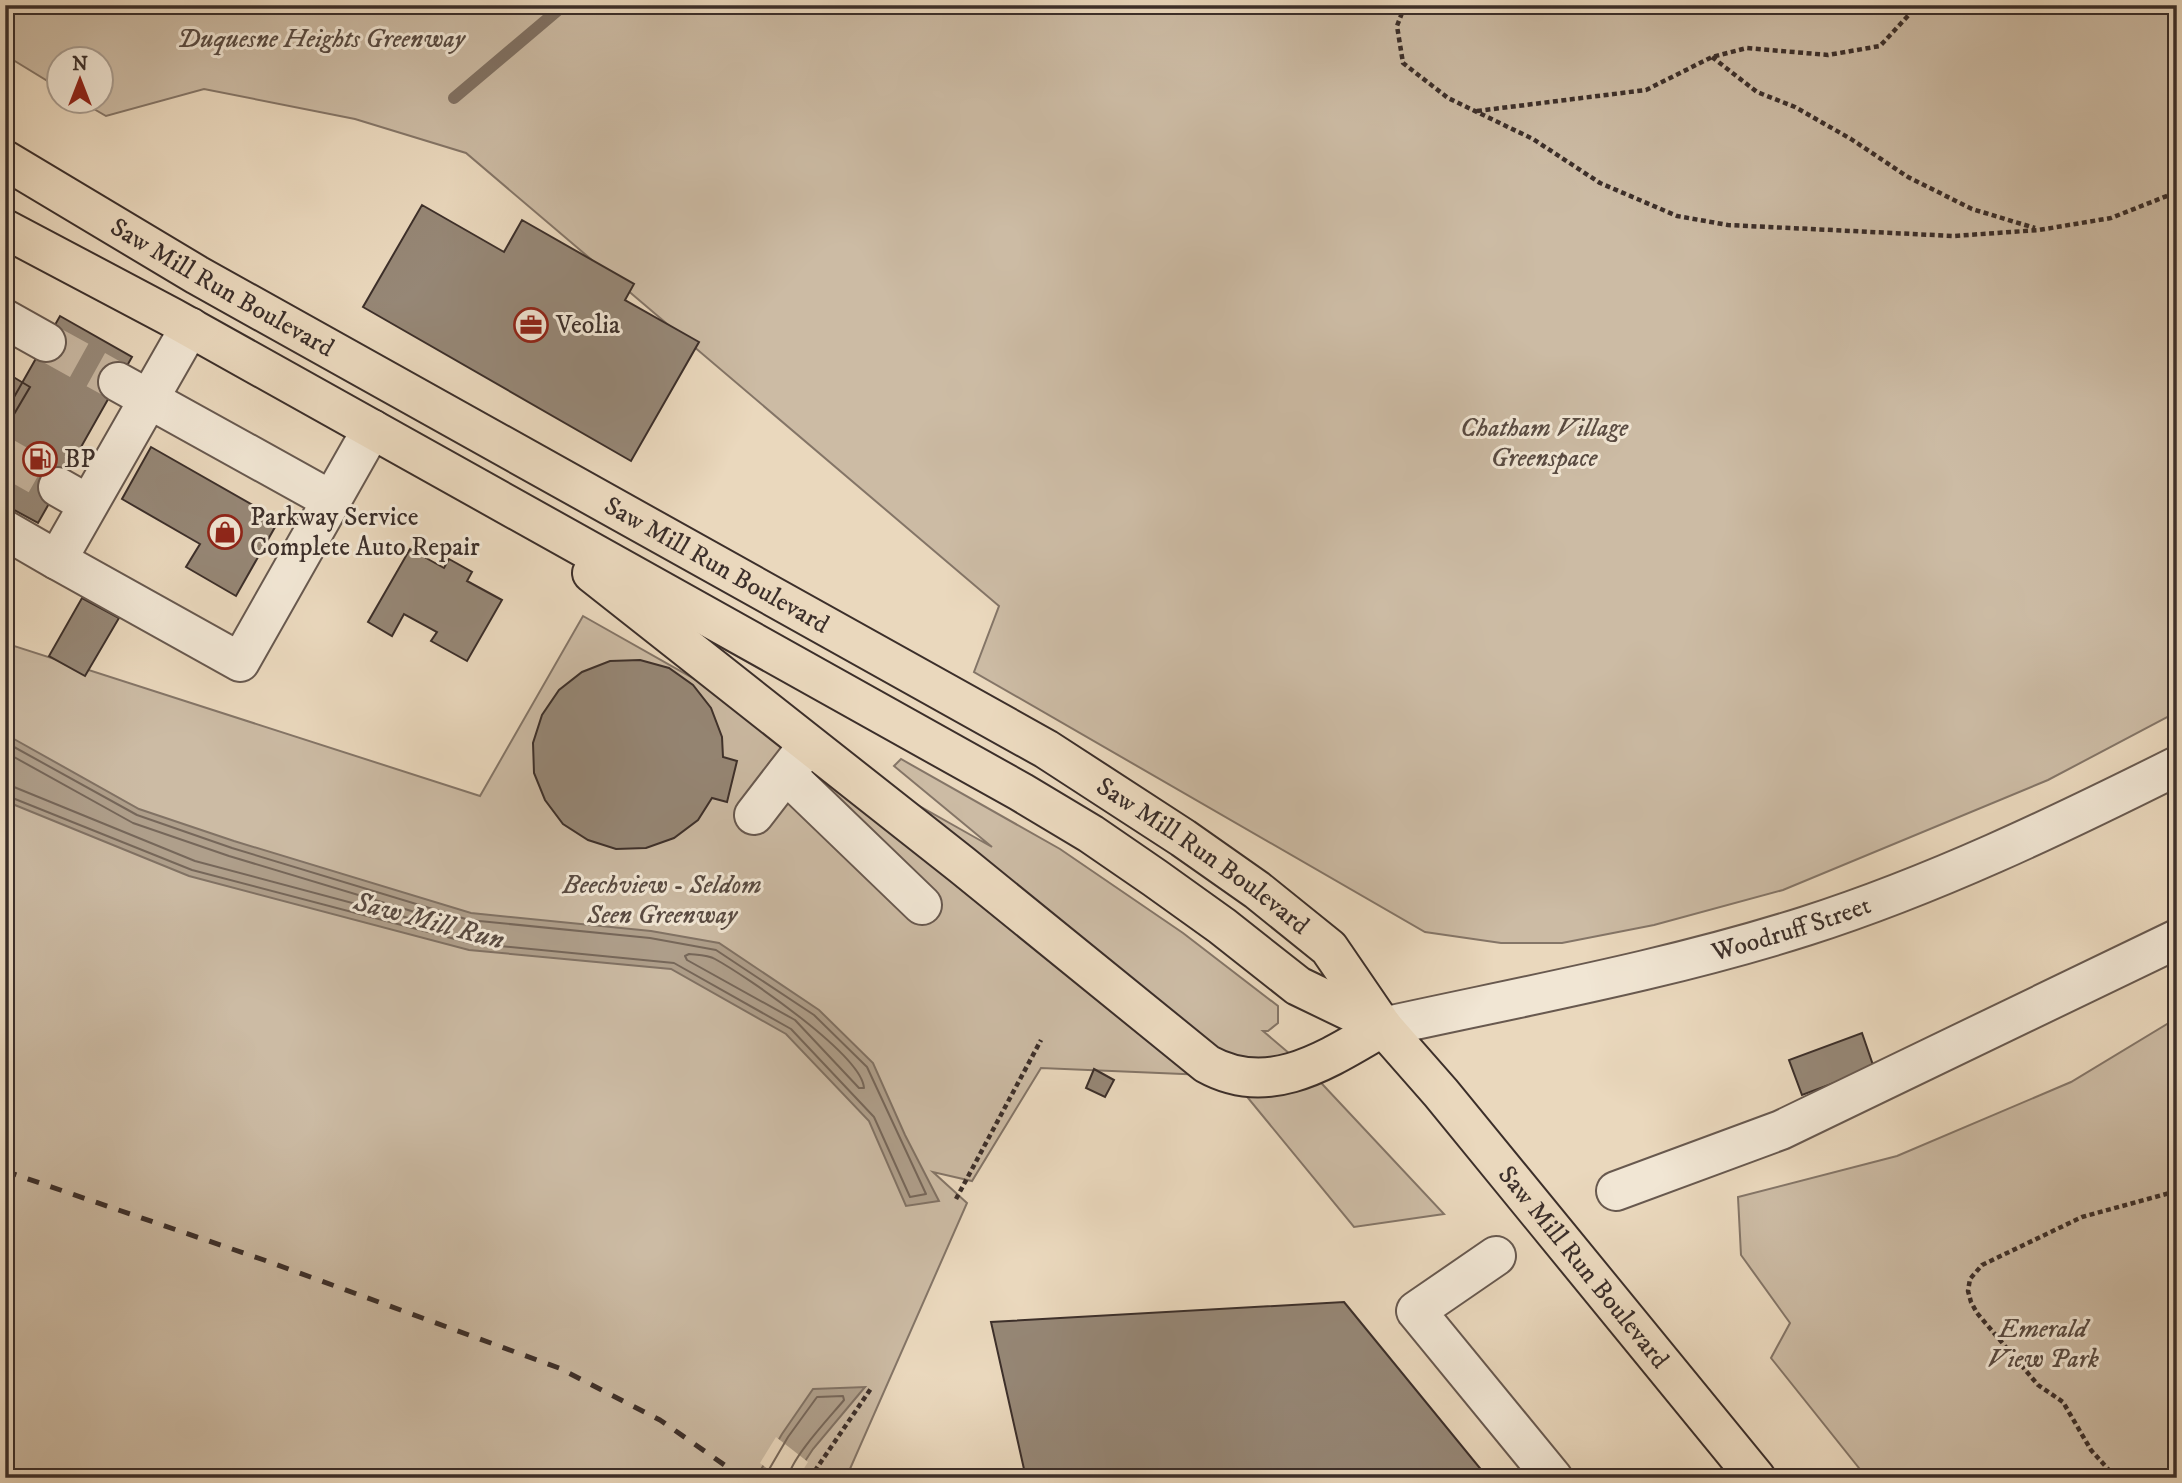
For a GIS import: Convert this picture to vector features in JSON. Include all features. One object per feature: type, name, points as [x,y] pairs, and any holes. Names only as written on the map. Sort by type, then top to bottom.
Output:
[{"type":"highway","name":"Saw Mill Run Boulevard","points":[[5,160],[197,275],[1046,749],[1117,793],[1257,890],[1329,948],[1382,1027],[1441,1093],[1756,1478]]},
{"type":"highway","name":"Saw Mill Run Boulevard","points":[[5,229],[190,327],[1021,792],[1091,834],[1155,878],[1298,986],[1382,1027]]},
{"type":"highway","points":[[499,500],[809,744],[1207,1064],[1224,1073],[1260,1078],[1309,1068],[1382,1027]]},
{"type":"street","points":[[5,319],[46,342]]},
{"type":"street","points":[[57,560],[73,496],[133,390],[190,327]]},
{"type":"street","points":[[133,390],[331,500]]},
{"type":"street","points":[[5,530],[240,662],[372,429]]},
{"type":"street","points":[[754,815],[809,744]]},
{"type":"street","name":"Woodruff Street","points":[[1382,1027],[1661,967],[1807,925],[1880,899],[2037,834],[2177,766]]},
{"type":"street","points":[[786,774],[922,905]]},
{"type":"street","points":[[1616,1191],[1781,1130],[2177,939]]},
{"type":"street","points":[[1496,1256],[1416,1311],[1553,1478]]},
{"type":"path","points":[[1405,5],[1397,26],[1403,63],[1448,98],[1533,139],[1600,183],[1677,216],[1728,225],[1954,236],[2039,230],[2111,218],[2177,191]]},
{"type":"path","points":[[1476,111],[1646,90],[1712,57],[1747,48],[1828,55],[1880,46],[1918,5]]},
{"type":"path","points":[[1712,57],[1757,92],[1795,107],[1851,139],[1908,177],[1972,209],[2039,230]]},
{"type":"path","points":[[956,1199],[1041,1040]]},
{"type":"path","points":[[2116,1478],[2091,1450],[2063,1402],[2038,1385],[1977,1313],[1968,1290],[1970,1279],[1982,1265],[2082,1217],[2177,1191]]},
{"type":"path","points":[[810,1478],[872,1387]]},
{"type":"green space","name":"Chatham Village Greenspace","points":[[5,5],[2177,5],[2177,712],[2048,780],[1783,890],[1654,925],[1562,943],[1501,943],[1425,932],[974,672],[999,606],[466,153],[355,119],[204,89],[116,113],[116,46],[46,46],[46,80],[5,55]]},
{"type":"green space","name":"Beechview - Seldom Seen Greenway","points":[[583,616],[992,847],[894,766],[901,759],[1060,849],[1183,933],[1278,1006],[1278,1023],[1268,1031],[1263,1031],[1310,1071],[1444,1214],[1354,1227],[1230,1076],[1041,1068],[972,1181],[933,1172],[967,1203],[846,1478],[5,1478],[5,643],[480,796]]},
{"type":"green space","name":"Emerald View Park","points":[[2177,1018],[2177,1478],[1867,1478],[1771,1358],[1790,1323],[1741,1255],[1738,1197],[1897,1156],[2071,1082]]},
{"type":"water","name":"Saw Mill Run","points":[[5,734],[139,809],[234,841],[471,913],[651,931],[719,943],[819,1010],[873,1063],[905,1135],[939,1201],[906,1206],[869,1121],[786,1034],[671,969],[469,950],[189,876],[5,801]]},
{"type":"water","points":[[865,1387],[813,1449],[794,1478],[756,1478],[813,1389]]},
{"type":"pier","points":[[776,1437],[808,1462],[798,1478],[779,1478],[760,1463]]},
{"type":"building","name":"Veolia","points":[[422,205],[504,252],[522,220],[634,284],[625,300],[699,342],[631,461],[363,307]]},
{"type":"building","name":"BP","points":[[60,316],[132,357],[38,523],[5,505],[5,413]]},
{"type":"building","points":[[5,372],[30,387],[10,421],[5,419]]},
{"type":"building","name":"Parkway Service Complete Auto Repair","points":[[151,447],[279,520],[236,596],[186,567],[200,544],[122,499]]},
{"type":"building","points":[[410,549],[444,568],[449,559],[472,572],[467,581],[502,600],[467,661],[431,641],[437,632],[404,614],[392,636],[368,622]]},
{"type":"building","points":[[82,598],[119,618],[85,676],[49,656]]},
{"type":"building","points":[[640,660],[669,668],[693,685],[711,708],[722,737],[723,757],[737,761],[727,802],[712,798],[698,820],[674,838],[646,848],[616,849],[588,840],[563,824],[545,800],[534,773],[533,743],[542,715],[559,690],[582,672],[610,661]]},
{"type":"building","points":[[1862,1033],[1874,1068],[1802,1095],[1789,1060]]},
{"type":"building","points":[[1094,1069],[1114,1080],[1105,1097],[1086,1088]]},
{"type":"building","points":[[1344,1302],[1488,1478],[1026,1478],[991,1322]]},
{"type":"waterway","points":[[454,98],[564,5]]},
{"type":"tunnel","points":[[46,342],[118,382]]},
{"type":"tunnel","points":[[5,457],[58,487]]},
{"type":"railway","points":[[5,1171],[264,1260],[559,1368],[660,1420],[743,1478]]},
{"type":"place","name":"Veolia","points":[[531,325]]},
{"type":"place","name":"BP","points":[[40,459]]},
{"type":"place","name":"Parkway Service Complete Auto Repair","points":[[225,532]]},
{"type":"park label","name":"Duquesne Heights Greenway","points":[[321,39]]}]
